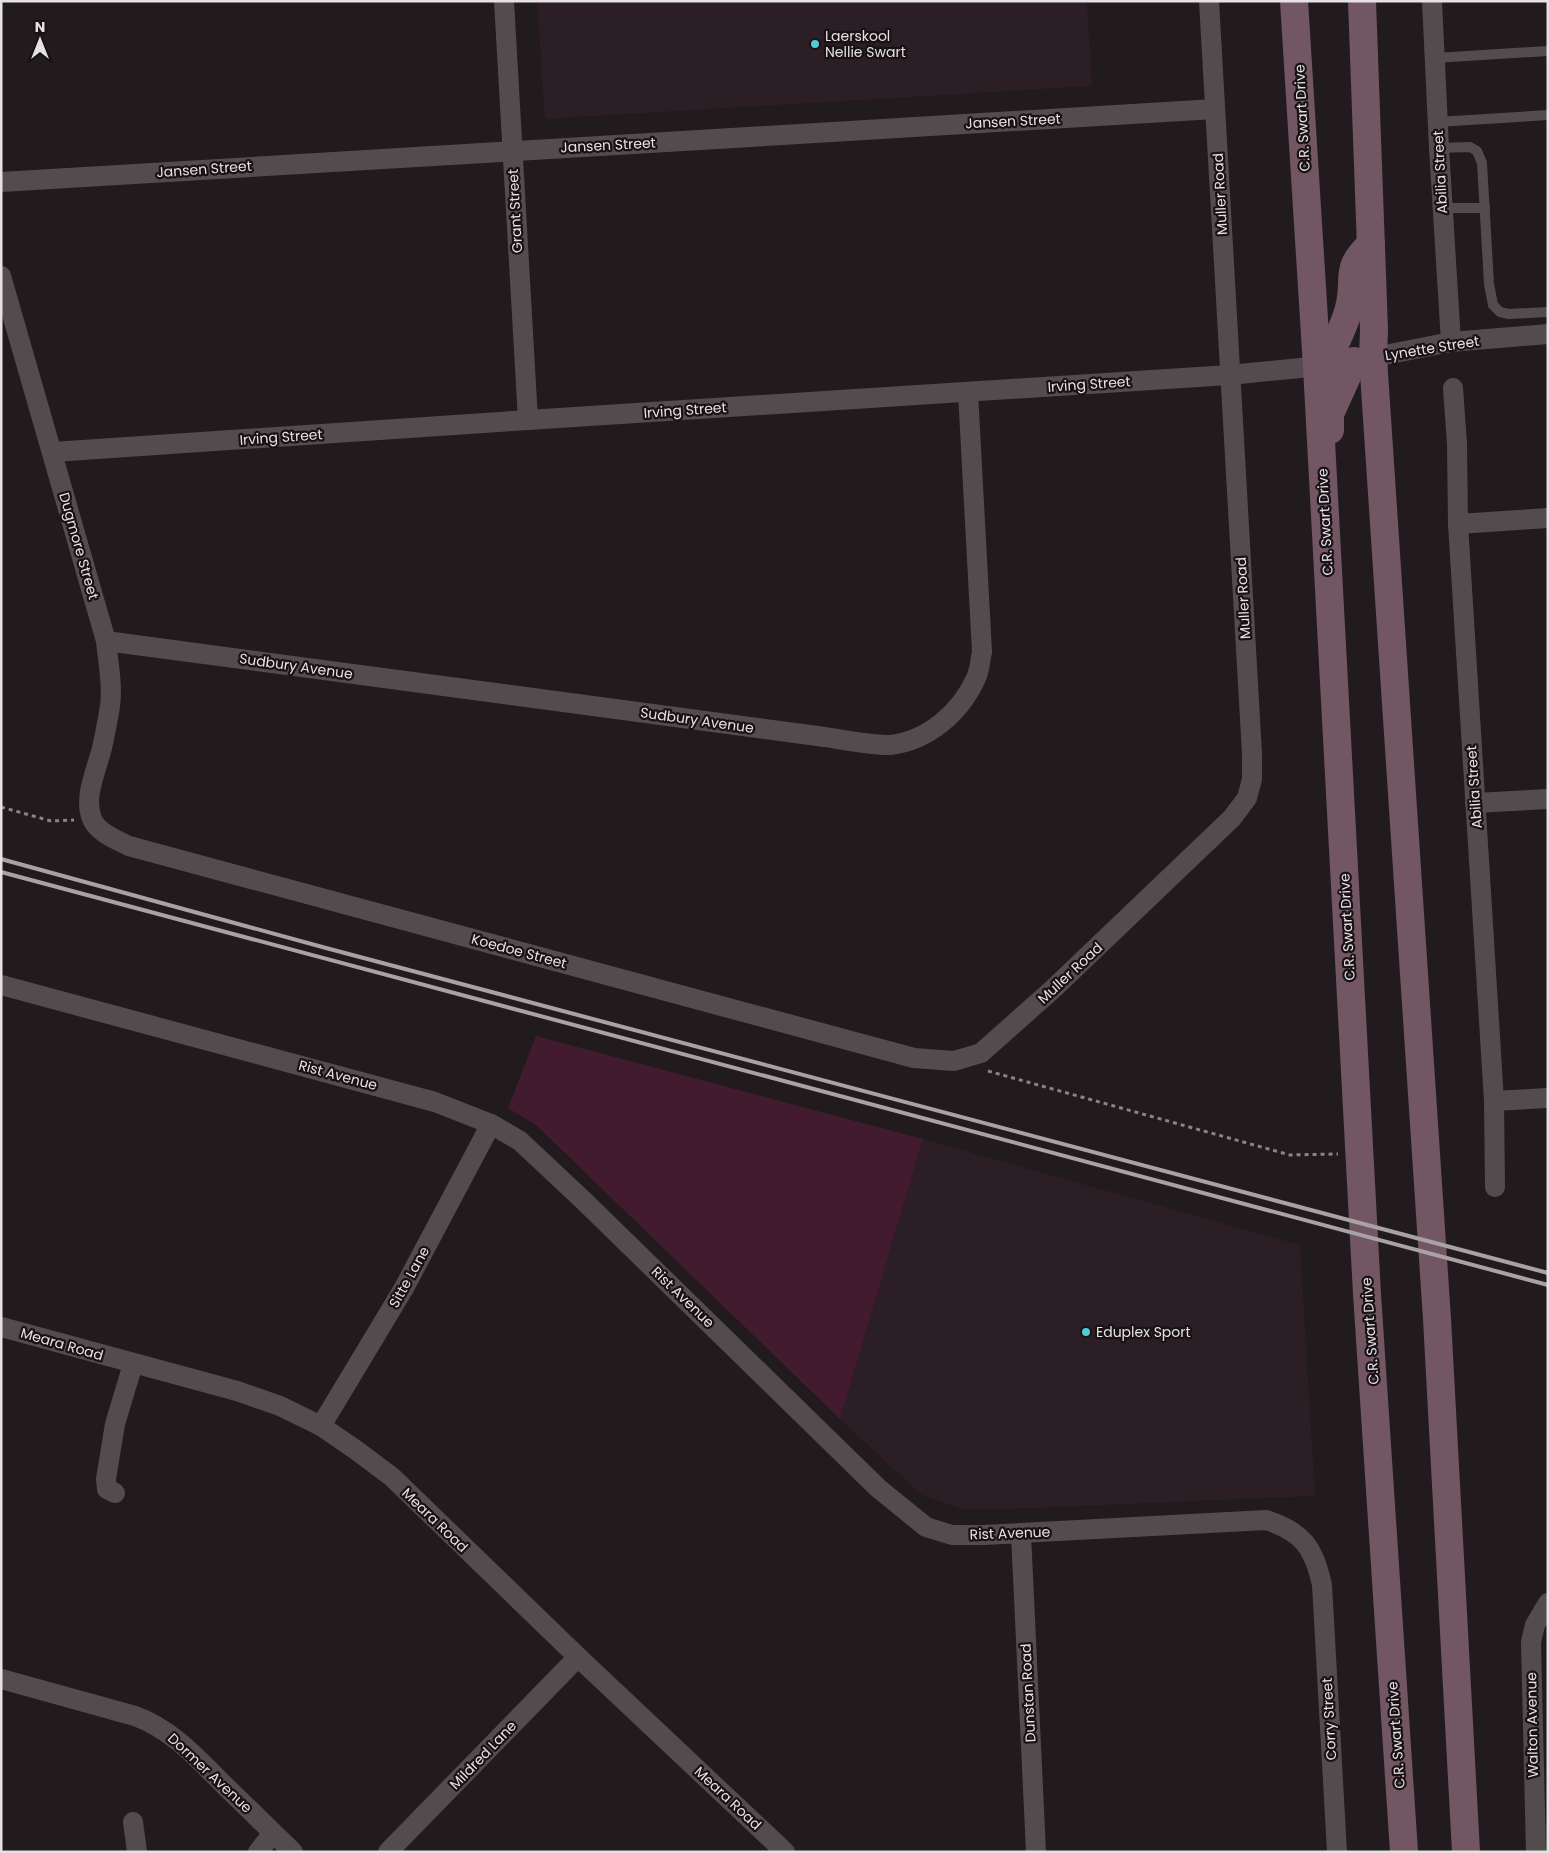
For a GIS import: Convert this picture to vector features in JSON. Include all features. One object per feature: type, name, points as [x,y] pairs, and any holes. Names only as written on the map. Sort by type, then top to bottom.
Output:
[{"type":"main road","name":"C.R. Swart Drive","points":[[1294,1],[1321,367],[1322,460],[1359,1154],[1404,1852]]},
{"type":"main road","points":[[1322,460],[1329,438],[1330,414],[1364,360],[1374,330],[1362,1]]},
{"type":"main road","points":[[1321,367],[1350,307],[1355,263],[1371,244]]},
{"type":"main road","points":[[1364,360],[1437,1319],[1466,1852]]},
{"type":"street","name":"Grant Street","points":[[504,1],[528,420]]},
{"type":"street","name":"Muller Road","points":[[954,1061],[981,1053],[1032,1008],[1232,818],[1247,798],[1252,779],[1209,1]]},
{"type":"street","name":"Abilia Street","points":[[1432,1],[1437,122],[1451,342]]},
{"type":"street","name":"Jansen Street","points":[[1,182],[1215,109]]},
{"type":"street","name":"Dugmore Street","points":[[1,276],[106,641],[110,704],[102,748],[91,788],[90,802],[93,820]]},
{"type":"street","name":"Lynette Street","points":[[1321,367],[1451,342],[1548,334]]},
{"type":"street","name":"Irving Street","points":[[53,452],[1229,375],[1321,367]]},
{"type":"street","name":"Abilia Street","points":[[1453,388],[1458,524],[1494,1101],[1495,1187]]},
{"type":"street","name":"Sudbury Avenue","points":[[106,641],[888,745],[902,743],[923,736],[944,721],[960,705],[977,677],[982,652],[968,392]]},
{"type":"street","points":[[1458,524],[1548,518]]},
{"type":"street","points":[[1475,803],[1548,799]]},
{"type":"street","name":"Koedoe Street","points":[[93,820],[103,832],[129,846],[914,1058],[954,1061]]},
{"type":"street","name":"Rist Avenue","points":[[1,985],[426,1099],[491,1124],[520,1141],[538,1157],[878,1488],[926,1527],[952,1535],[1021,1534],[1266,1520],[1283,1526],[1300,1536],[1311,1551],[1322,1586]]},
{"type":"street","points":[[1494,1101],[1548,1098]]},
{"type":"street","name":"Sitte Lane","points":[[321,1426],[404,1288],[491,1124]]},
{"type":"street","name":"Meara Road","points":[[1,1327],[238,1391],[280,1406],[321,1426],[392,1478],[785,1852]]},
{"type":"street","points":[[115,1493],[107,1489],[106,1479],[115,1424],[133,1364]]},
{"type":"street","name":"Dunstan Road","points":[[1021,1534],[1036,1852]]},
{"type":"street","name":"Corry Street","points":[[1322,1586],[1337,1852]]},
{"type":"street","name":"Walton Avenue","points":[[1536,1852],[1541,1827],[1531,1642],[1535,1624],[1548,1603]]},
{"type":"street","name":"Mildred Lane","points":[[388,1852],[578,1657]]},
{"type":"street","name":"Dormer Avenue","points":[[1,1679],[135,1716],[157,1726],[193,1754],[293,1852]]},
{"type":"street","points":[[133,1822],[137,1852]]},
{"type":"street","points":[[258,1852],[273,1833]]},
{"type":"lane","points":[[1434,58],[1548,51]]},
{"type":"lane","points":[[1437,122],[1548,115]]},
{"type":"lane","points":[[1439,148],[1470,147],[1477,151],[1482,163],[1489,284],[1493,305],[1500,312],[1509,314],[1548,312]]},
{"type":"lane","points":[[1442,208],[1485,208]]},
{"type":"path","points":[[1,808],[52,821],[93,820]]},
{"type":"path","points":[[954,1061],[1290,1155],[1359,1154]]},
{"type":"shaded area","name":"Laerskool Nellie Swart","points":[[537,1],[1087,1],[1092,86],[545,119]]},
{"type":"shaded area","points":[[536,1036],[923,1139],[840,1419],[536,1125],[508,1108]]},
{"type":"shaded area","name":"Eduplex Sport","points":[[923,1139],[1300,1245],[1315,1496],[1013,1509],[961,1509],[920,1494],[840,1419]]},
{"type":"railway","points":[[1,859],[326,948],[1548,1273]]},
{"type":"railway","points":[[1,872],[1548,1285]]},
{"type":"place","name":"Laerskool Nellie Swart","points":[[815,44]]},
{"type":"place","name":"Eduplex Sport","points":[[1086,1332]]}]
